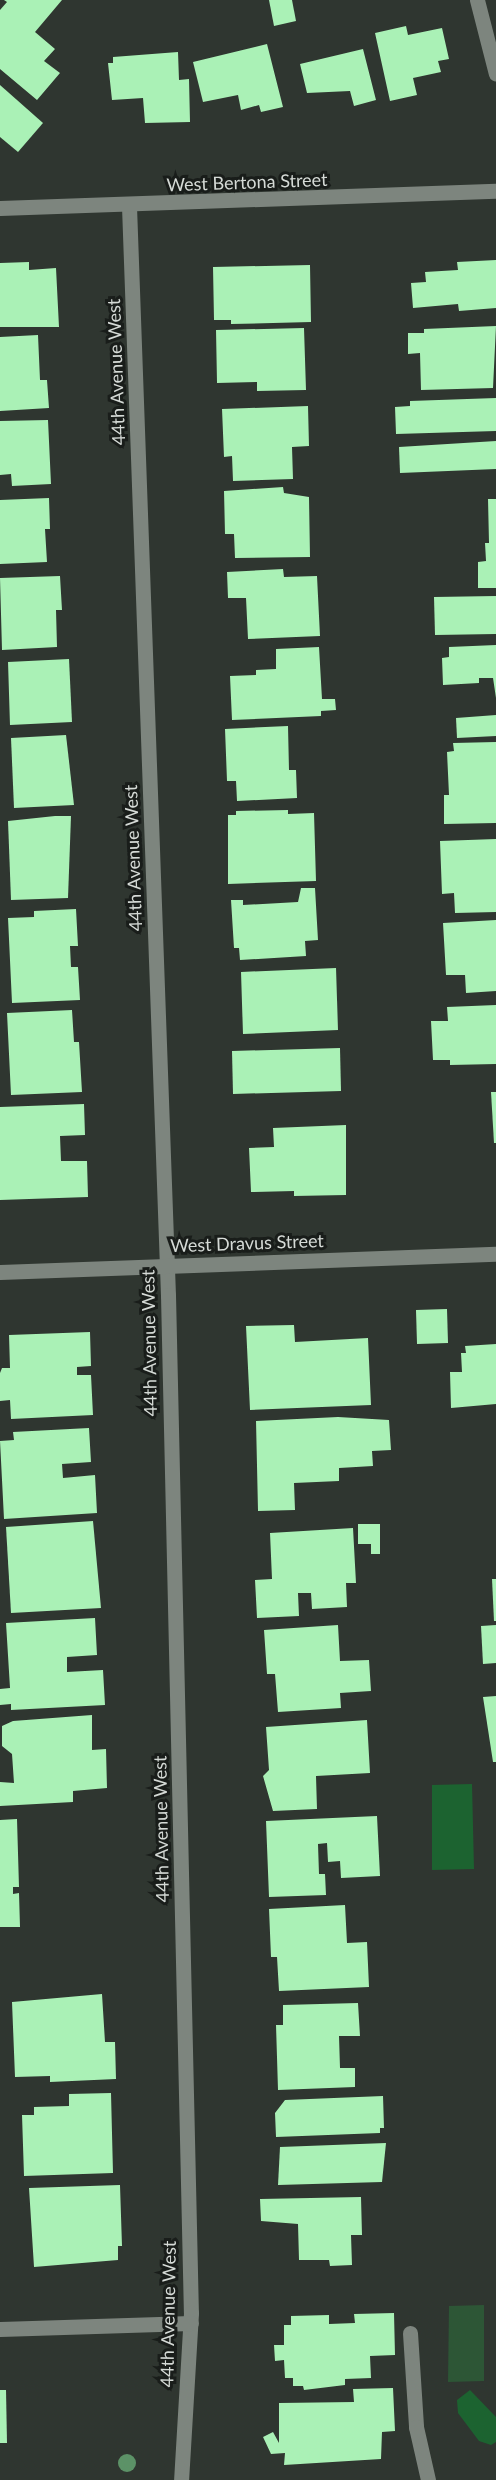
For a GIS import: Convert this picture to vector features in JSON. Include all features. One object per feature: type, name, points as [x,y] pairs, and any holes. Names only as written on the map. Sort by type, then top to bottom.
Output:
[{"type":"street","points":[[477,0],[496,74]]},
{"type":"street","name":"West Bertona Street","points":[[0,208],[129,206],[496,192]]},
{"type":"street","name":"44th Avenue West","points":[[129,206],[167,1266],[191,2323],[181,2480]]},
{"type":"street","name":"West Dravus Street","points":[[0,1272],[496,1254]]},
{"type":"street","points":[[0,2329],[191,2323]]},
{"type":"street","points":[[410,2333],[416,2427],[428,2480]]},
{"type":"shaded area","points":[[472,1784],[474,1869],[432,1870],[432,1785]]},
{"type":"shaded area","points":[[484,2305],[484,2381],[448,2382],[449,2306]]},
{"type":"shaded area","points":[[470,2390],[496,2417],[496,2442],[491,2445],[479,2441],[458,2413],[457,2400]]},
{"type":"building","points":[[4,0],[62,0],[35,32],[55,49],[44,61],[60,73],[37,100],[0,69],[0,10],[7,2]]},
{"type":"building","points":[[269,0],[292,0],[296,21],[274,26]]},
{"type":"building","points":[[406,26],[408,35],[442,28],[449,59],[438,61],[441,72],[413,78],[417,95],[390,101],[375,33]]},
{"type":"building","points":[[267,44],[283,107],[261,112],[259,105],[241,110],[238,95],[203,102],[193,62]]},
{"type":"building","points":[[363,49],[376,100],[354,106],[350,91],[307,93],[300,64]]},
{"type":"building","points":[[178,52],[179,80],[189,79],[190,122],[145,123],[143,98],[112,100],[108,63],[113,63],[113,57]]},
{"type":"building","points":[[0,85],[43,123],[18,152],[0,137]]},
{"type":"building","points":[[496,260],[496,308],[459,311],[458,304],[413,308],[411,283],[426,282],[425,272],[458,270],[457,262]]},
{"type":"building","points":[[29,262],[29,270],[56,268],[59,327],[0,327],[0,263]]},
{"type":"building","points":[[310,265],[311,322],[231,324],[231,320],[214,320],[213,267]]},
{"type":"building","points":[[496,326],[493,388],[421,390],[420,353],[408,354],[408,333],[424,333],[424,329]]},
{"type":"building","points":[[304,328],[306,390],[257,391],[257,382],[217,383],[216,330]]},
{"type":"building","points":[[38,335],[40,380],[47,380],[49,408],[0,411],[0,337]]},
{"type":"building","points":[[496,398],[496,431],[396,434],[395,407],[410,406],[410,401]]},
{"type":"building","points":[[308,406],[309,446],[292,447],[293,479],[233,481],[232,456],[224,457],[222,409]]},
{"type":"building","points":[[48,420],[51,484],[12,486],[11,474],[0,475],[0,421]]},
{"type":"building","points":[[496,441],[496,469],[400,473],[399,447]]},
{"type":"building","points":[[283,487],[284,493],[309,497],[310,557],[235,558],[234,534],[225,534],[224,491]]},
{"type":"building","points":[[49,498],[50,529],[45,529],[47,562],[0,564],[0,500]]},
{"type":"building","points":[[488,499],[496,499],[496,588],[478,588],[478,562],[486,561],[485,543],[489,543]]},
{"type":"building","points":[[283,569],[284,577],[317,576],[320,636],[248,639],[246,598],[228,598],[227,572]]},
{"type":"building","points":[[60,576],[62,610],[56,610],[57,647],[2,650],[0,578]]},
{"type":"building","points":[[496,596],[496,634],[435,635],[434,597]]},
{"type":"building","points":[[496,645],[496,698],[493,678],[479,678],[479,683],[443,685],[442,658],[449,657],[449,647]]},
{"type":"building","points":[[319,647],[322,699],[335,699],[336,710],[321,711],[321,716],[232,720],[230,676],[256,675],[256,670],[276,669],[276,649]]},
{"type":"building","points":[[69,659],[72,722],[10,725],[8,662]]},
{"type":"building","points":[[496,715],[496,736],[457,738],[456,718]]},
{"type":"building","points":[[288,726],[289,770],[296,770],[297,798],[237,801],[236,781],[227,781],[225,729]]},
{"type":"building","points":[[66,735],[74,805],[14,808],[11,738]]},
{"type":"building","points":[[496,742],[496,823],[444,824],[444,795],[449,795],[447,752],[454,751],[453,743]]},
{"type":"building","points":[[288,810],[288,814],[314,813],[316,881],[228,884],[228,815],[236,815],[236,811]]},
{"type":"building","points":[[71,816],[68,898],[11,900],[8,821]]},
{"type":"building","points":[[496,839],[496,912],[455,913],[454,893],[442,894],[440,841]]},
{"type":"building","points":[[301,888],[315,888],[318,940],[305,941],[306,956],[240,960],[239,948],[234,948],[231,900],[243,900],[243,905],[298,902]]},
{"type":"building","points":[[76,909],[78,946],[70,946],[71,967],[78,967],[80,1000],[12,1003],[8,918],[34,917],[34,911]]},
{"type":"building","points":[[496,920],[496,991],[466,993],[465,975],[446,975],[443,923]]},
{"type":"building","points":[[336,968],[338,1030],[243,1034],[241,972]]},
{"type":"building","points":[[496,1005],[496,1064],[450,1065],[450,1060],[433,1060],[431,1021],[448,1021],[447,1007]]},
{"type":"building","points":[[72,1010],[74,1042],[79,1042],[82,1092],[11,1095],[7,1013]]},
{"type":"building","points":[[340,1048],[341,1091],[233,1094],[232,1051]]},
{"type":"building","points":[[491,1092],[496,1092],[496,1143],[494,1143]]},
{"type":"building","points":[[84,1104],[85,1135],[60,1136],[61,1161],[87,1161],[88,1197],[0,1200],[0,1107]]},
{"type":"building","points":[[346,1125],[346,1195],[294,1196],[294,1191],[251,1192],[249,1148],[274,1147],[273,1128]]},
{"type":"building","points":[[447,1309],[448,1343],[417,1344],[416,1310]]},
{"type":"building","points":[[294,1325],[295,1342],[368,1338],[371,1405],[250,1410],[246,1326]]},
{"type":"building","points":[[90,1332],[91,1366],[77,1367],[77,1375],[91,1375],[93,1415],[11,1419],[10,1400],[0,1401],[0,1373],[2,1368],[10,1368],[9,1335]]},
{"type":"building","points":[[496,1344],[496,1404],[451,1408],[450,1372],[462,1372],[461,1353],[466,1353],[465,1346]]},
{"type":"building","points":[[338,1417],[389,1420],[391,1450],[372,1451],[373,1466],[339,1468],[339,1481],[294,1483],[295,1510],[258,1511],[256,1421]]},
{"type":"building","points":[[89,1428],[91,1462],[62,1464],[63,1478],[95,1475],[97,1513],[4,1519],[0,1441],[14,1440],[13,1432]]},
{"type":"building","points":[[93,1521],[101,1608],[11,1613],[6,1527]]},
{"type":"building","points":[[358,1524],[380,1524],[380,1554],[371,1554],[371,1544],[358,1544]]},
{"type":"building","points":[[353,1528],[356,1583],[346,1583],[347,1607],[312,1609],[311,1593],[298,1593],[299,1616],[257,1618],[255,1580],[272,1579],[270,1533]]},
{"type":"building","points":[[492,1579],[496,1579],[496,1621],[494,1621]]},
{"type":"building","points":[[95,1618],[97,1655],[67,1657],[67,1672],[103,1670],[105,1705],[11,1710],[11,1704],[0,1705],[0,1689],[10,1688],[6,1623]]},
{"type":"building","points":[[338,1625],[340,1661],[369,1660],[371,1691],[340,1693],[341,1708],[278,1712],[275,1674],[267,1674],[264,1630]]},
{"type":"building","points":[[496,1625],[496,1663],[483,1664],[481,1626]]},
{"type":"building","points":[[496,1696],[496,1762],[493,1762],[483,1697]]},
{"type":"building","points":[[92,1715],[92,1750],[106,1749],[107,1788],[73,1791],[73,1802],[0,1806],[0,1782],[14,1783],[12,1754],[2,1746],[2,1726],[13,1721]]},
{"type":"building","points":[[367,1720],[370,1773],[316,1776],[317,1809],[273,1811],[263,1776],[269,1770],[266,1727]]},
{"type":"building","points":[[377,1816],[380,1876],[341,1878],[340,1861],[328,1862],[327,1843],[318,1844],[319,1874],[325,1874],[326,1895],[269,1897],[266,1821]]},
{"type":"building","points":[[17,1819],[19,1887],[13,1887],[13,1894],[19,1893],[20,1927],[0,1927],[0,1820]]},
{"type":"building","points":[[345,1905],[347,1943],[367,1942],[369,1987],[279,1991],[277,1957],[271,1957],[269,1909]]},
{"type":"building","points":[[102,1994],[105,2042],[115,2042],[116,2079],[50,2082],[50,2076],[15,2077],[12,2002]]},
{"type":"building","points":[[358,2003],[360,2036],[339,2036],[340,2068],[355,2068],[355,2087],[278,2090],[276,2025],[283,2025],[283,2005]]},
{"type":"building","points":[[111,2093],[113,2173],[24,2176],[22,2115],[34,2115],[34,2107],[69,2106],[69,2094]]},
{"type":"building","points":[[383,2096],[384,2128],[380,2128],[380,2133],[276,2137],[275,2113],[285,2100]]},
{"type":"building","points":[[386,2143],[382,2182],[278,2185],[280,2147]]},
{"type":"building","points":[[120,2185],[122,2246],[118,2246],[118,2260],[34,2267],[29,2188]]},
{"type":"building","points":[[361,2197],[362,2235],[351,2235],[352,2265],[330,2266],[329,2260],[299,2260],[298,2224],[261,2221],[260,2199]]},
{"type":"building","points":[[394,2313],[395,2355],[370,2356],[371,2378],[345,2379],[345,2385],[304,2390],[303,2386],[293,2386],[293,2378],[285,2378],[284,2360],[275,2361],[274,2345],[284,2345],[284,2325],[291,2325],[291,2316],[329,2315],[329,2324],[355,2323],[354,2314]]},
{"type":"building","points":[[393,2388],[395,2431],[382,2432],[381,2459],[284,2465],[285,2453],[271,2454],[263,2437],[273,2432],[279,2443],[279,2403],[354,2402],[353,2389]]},
{"type":"building","points":[[0,2390],[6,2390],[7,2443],[0,2443]]}]
